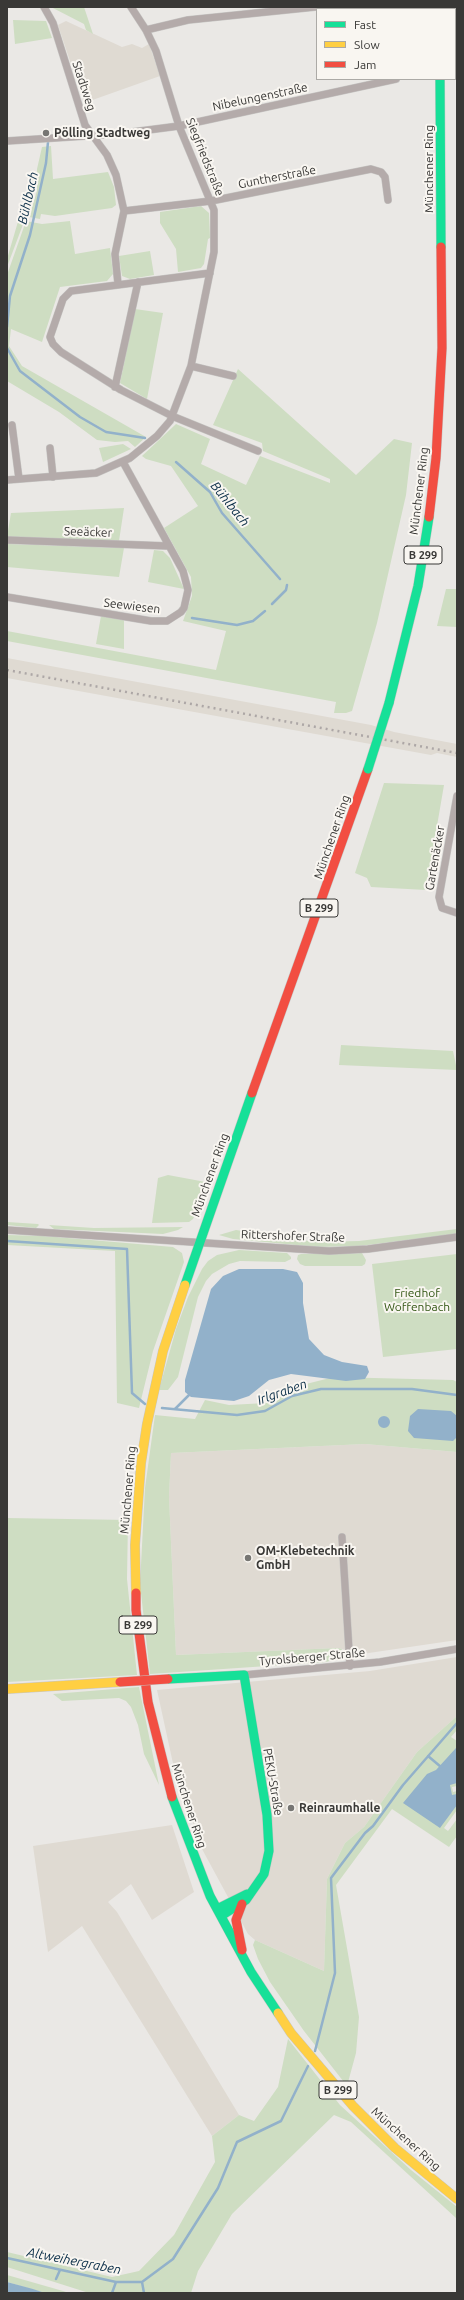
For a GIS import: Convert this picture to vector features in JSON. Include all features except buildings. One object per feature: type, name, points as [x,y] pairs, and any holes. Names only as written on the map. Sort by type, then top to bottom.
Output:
[{"type":"main road","name":"Münchener Ring","points":[[440,80],[442,348],[436,458],[430,513],[418,586],[404,650],[368,770],[164,1344],[147,1424],[139,1493],[135,1583],[142,1666],[151,1720],[180,1821],[219,1913],[244,1960],[291,2033],[343,2095],[395,2148],[457,2198]]},
{"type":"main road","name":"PEKU-Straße","points":[[219,1913],[242,1904],[253,1889],[267,1866],[270,1840],[244,1675]]},
{"type":"main road","name":"Tyrolsberger Straße","points":[[7,1689],[244,1675]]},
{"type":"main road","name":"PEKU-Straße","points":[[219,1913],[253,1889]]},
{"type":"main road","points":[[242,1904],[237,1916],[236,1925],[244,1960]]},
{"type":"street","name":"Stadtweg","points":[[44,7],[53,23],[80,113],[91,135],[102,147],[112,164],[124,211],[115,254],[118,284]]},
{"type":"street","name":"Siegfriedstraße","points":[[7,480],[96,473],[123,462],[149,443],[172,416],[191,366],[214,252],[215,227],[211,201],[179,126],[162,65],[146,30],[130,7]]},
{"type":"street","points":[[146,30],[188,20],[315,7]]},
{"type":"street","name":"Nibelungenstraße","points":[[7,141],[91,135],[179,126],[391,80]]},
{"type":"street","name":"Guntherstraße","points":[[124,211],[211,201],[371,169],[381,172],[385,177],[388,200]]},
{"type":"street","points":[[210,273],[118,284],[68,292],[63,299],[50,333],[55,347],[118,389],[172,416],[258,451]]},
{"type":"street","points":[[118,389],[138,282]]},
{"type":"street","points":[[191,366],[233,376]]},
{"type":"street","points":[[12,425],[19,479]]},
{"type":"street","points":[[50,448],[53,477]]},
{"type":"street","name":"Seewiesen","points":[[7,597],[151,621],[167,621],[181,612],[184,608],[188,590],[183,571],[123,462]]},
{"type":"street","name":"Seeäcker","points":[[7,540],[168,546]]},
{"type":"street","name":"Gartenäcker","points":[[457,796],[439,897],[442,908],[457,913]]},
{"type":"street","name":"Rittershofer Straße","points":[[7,1230],[329,1251],[368,1249],[457,1237]]},
{"type":"street","points":[[342,1537],[350,1666]]},
{"type":"street","name":"Tyrolsberger Straße","points":[[244,1675],[350,1666],[457,1650]]},
{"type":"shaded area","points":[[66,21],[122,47],[132,44],[142,48],[149,44],[160,76],[84,103],[58,25]]},
{"type":"shaded area","points":[[7,658],[371,725],[394,732],[457,744],[457,757],[437,753],[431,755],[7,678]]},
{"type":"shaded area","points":[[365,1444],[457,1452],[457,1640],[362,1654],[338,1648],[176,1655],[169,1497],[171,1453]]},
{"type":"shaded area","points":[[457,1657],[457,1716],[417,1752],[364,1827],[345,1843],[327,1879],[324,1971],[255,1940],[248,1934],[202,1849],[174,1768],[157,1690],[370,1671]]},
{"type":"shaded area","points":[[172,1825],[194,1892],[152,1920],[131,1884],[108,1902],[117,1912],[239,2115],[212,2136],[82,1926],[48,1952],[33,1846]]},
{"type":"green space","points":[[51,7],[84,7],[93,34],[86,30],[84,24]]},
{"type":"green space","points":[[13,20],[46,21],[52,38],[15,44]]},
{"type":"green space","points":[[51,146],[53,179],[108,172],[114,187],[116,205],[112,208],[55,216],[41,214],[40,219],[29,217],[37,191],[37,169],[42,147]]},
{"type":"green space","points":[[32,174],[33,190],[31,203],[7,267],[7,259]]},
{"type":"green space","points":[[201,206],[209,213],[210,238],[208,239],[204,264],[201,268],[178,272],[176,249],[160,223],[160,212]]},
{"type":"green space","points":[[26,221],[42,224],[70,221],[75,254],[110,248],[113,274],[107,281],[60,287],[42,342],[11,329],[9,346],[22,366],[146,437],[135,447],[128,441],[115,442],[97,440],[59,412],[7,381],[7,275]]},
{"type":"green space","points":[[150,251],[154,275],[130,279],[122,276],[119,256]]},
{"type":"green space","points":[[135,309],[163,313],[147,399],[120,383]]},
{"type":"green space","points":[[238,369],[356,475],[394,439],[412,443],[406,495],[377,623],[352,711],[346,713],[334,713],[336,702],[7,641],[7,631],[216,670],[226,631],[183,621],[192,596],[191,577],[164,528],[198,506],[171,466],[146,459],[142,456],[176,424],[210,439],[201,464],[246,485],[260,456],[330,483],[330,479],[263,451],[262,443],[213,425]]},
{"type":"green space","points":[[123,444],[131,449],[103,462],[99,448]]},
{"type":"green space","points":[[124,508],[119,541],[7,537],[11,513]]},
{"type":"green space","points":[[8,544],[124,548],[119,577],[7,567]]},
{"type":"green space","points":[[154,550],[163,551],[170,558],[184,589],[148,582]]},
{"type":"green space","points":[[446,589],[457,589],[457,627],[437,626]]},
{"type":"green space","points":[[101,616],[124,620],[124,649],[96,644]]},
{"type":"green space","points":[[384,783],[444,785],[426,890],[371,887],[367,878],[355,873]]},
{"type":"green space","points":[[341,1045],[453,1051],[457,1070],[339,1065]]},
{"type":"green space","points":[[168,1175],[211,1183],[193,1219],[189,1222],[152,1223],[158,1178]]},
{"type":"green space","points":[[7,1222],[39,1225],[36,1228],[7,1225]]},
{"type":"green space","points":[[49,1225],[94,1228],[183,1227],[163,1234],[54,1229]]},
{"type":"green space","points":[[457,1229],[457,1234],[359,1246],[317,1247],[233,1239],[219,1235],[236,1230],[316,1242],[359,1241]]},
{"type":"green space","points":[[7,1235],[44,1236],[173,1247],[182,1253],[184,1262],[153,1351],[139,1408],[117,1403],[115,1251],[7,1245]]},
{"type":"green space","points":[[239,1250],[287,1253],[291,1259],[285,1262],[240,1261],[229,1264],[212,1274],[206,1281],[198,1297],[178,1377],[168,1390],[159,1390],[176,1329],[188,1297],[202,1269],[208,1261],[217,1255]]},
{"type":"green space","points":[[362,1253],[366,1260],[365,1264],[362,1266],[305,1266],[300,1264],[297,1259],[298,1255],[301,1254]]},
{"type":"green space","name":"Friedhof Woffenbach","points":[[457,1254],[457,1349],[383,1357],[372,1264]]},
{"type":"green space","points":[[334,1377],[453,1380],[457,1382],[457,1452],[365,1444],[171,1453],[169,1497],[176,1655],[338,1648],[342,1649],[339,1655],[336,1659],[326,1662],[150,1674],[140,1584],[145,1488],[155,1415],[195,1419],[205,1400],[229,1405],[266,1403],[286,1389]]},
{"type":"green space","points":[[7,1518],[128,1520],[127,1579],[137,1675],[7,1682]]},
{"type":"green space","points":[[139,1687],[159,1785],[144,1754],[138,1725],[131,1707],[126,1701],[119,1698],[62,1701],[53,1694]]},
{"type":"green space","points":[[457,1716],[457,1730],[451,1737],[457,1741],[457,1786],[452,1787],[453,1792],[457,1791],[457,1810],[444,1828],[448,1831],[457,1819],[457,1836],[449,1847],[392,1809],[336,1885],[359,2017],[356,2053],[347,2086],[304,2031],[270,1982],[258,1959],[253,1945],[255,1940],[324,1971],[327,1879],[345,1843],[364,1827],[417,1752]]},
{"type":"green space","points":[[288,2039],[340,2105],[411,2170],[457,2207],[456,2218],[351,2122],[334,2115],[232,2214],[198,2271],[191,2293],[89,2293],[7,2267],[7,2252],[112,2277],[139,2271],[174,2235],[215,2162],[212,2136],[239,2115],[254,2121],[278,2087]]},
{"type":"green space","points":[[7,2275],[69,2293],[45,2293],[7,2282]]},
{"type":"water","points":[[239,1269],[283,1269],[297,1272],[303,1283],[303,1303],[309,1339],[324,1355],[342,1362],[367,1366],[369,1372],[365,1379],[346,1381],[291,1374],[269,1380],[249,1396],[234,1401],[191,1397],[185,1392],[185,1380],[211,1289],[223,1276]]},
{"type":"water","points":[[418,1409],[451,1411],[457,1416],[457,1437],[453,1441],[414,1438],[408,1431],[410,1416]]},
{"type":"water","points":[[386,1416],[389,1417],[389,1427],[382,1428],[379,1427],[378,1420],[379,1417]]},
{"type":"water","points":[[456,1748],[457,1783],[450,1785],[452,1795],[457,1794],[457,1805],[440,1828],[403,1803],[427,1774],[436,1770]]},
{"type":"water","points":[[7,2282],[33,2289],[45,2293],[7,2293]]},
{"type":"waterway","name":"Bühlbach","points":[[7,327],[10,296],[30,235],[46,163],[48,142]]},
{"type":"waterway","name":"Bühlbach","points":[[7,348],[20,371],[80,417],[106,432],[145,438]]},
{"type":"waterway","name":"Bühlbach","points":[[176,462],[210,492],[222,513],[280,579]]},
{"type":"waterway","name":"Bühlbach","points":[[272,604],[286,590],[287,585]]},
{"type":"waterway","name":"Bühlbach","points":[[192,618],[237,625],[253,621],[265,611]]},
{"type":"waterway","name":"Irlgraben","points":[[7,1241],[127,1249],[132,1393],[145,1404]]},
{"type":"waterway","name":"Irlgraben","points":[[162,1408],[237,1415],[265,1411],[292,1396],[321,1389],[412,1389],[457,1395]]},
{"type":"waterway","points":[[175,1409],[191,1393]]},
{"type":"waterway","name":"Altweihergraben","points":[[315,2051],[335,1973],[331,1878],[365,1833],[373,1826],[403,1785],[457,1723]]},
{"type":"waterway","points":[[428,1756],[441,1767]]},
{"type":"waterway","name":"Altweihergraben","points":[[7,2258],[116,2282],[142,2282],[173,2259],[218,2188],[237,2142],[281,2121],[308,2066]]},
{"type":"waterway","points":[[56,2279],[60,2270]]},
{"type":"waterway","points":[[112,2293],[116,2282]]},
{"type":"waterway","points":[[142,2282],[144,2293]]},
{"type":"railway","points":[[7,670],[457,753]]},
{"type":"traffic: fast","points":[[440,80],[441,247]]},
{"type":"traffic: fast","points":[[389,703],[418,586],[429,517]]},
{"type":"traffic: fast","points":[[368,769],[389,703]]},
{"type":"traffic: fast","points":[[185,1285],[252,1093]]},
{"type":"traffic: fast","points":[[168,1679],[244,1675],[267,1815],[269,1851],[264,1874],[246,1900],[221,1916]]},
{"type":"traffic: fast","points":[[172,1797],[210,1896],[251,1972],[278,2013]]},
{"type":"traffic: fast","points":[[217,1909],[247,1894]]},
{"type":"traffic: slow","points":[[136,1593],[135,1545],[141,1463],[147,1424],[163,1351],[185,1285]]},
{"type":"traffic: slow","points":[[7,1689],[120,1682]]},
{"type":"traffic: slow","points":[[278,2013],[291,2033],[353,2106],[395,2148],[457,2199]]},
{"type":"traffic: jam","points":[[429,517],[436,458],[442,348],[441,247]]},
{"type":"traffic: jam","points":[[252,1093],[368,769]]},
{"type":"traffic: jam","points":[[136,1593],[136,1610],[148,1702],[172,1797]]},
{"type":"traffic: jam","points":[[120,1682],[168,1679]]},
{"type":"traffic: jam","points":[[242,1904],[236,1920],[242,1950]]},
{"type":"place","name":"Pölling Stadtweg","points":[[46,133]]},
{"type":"place","name":"OM-Klebetechnik GmbH","points":[[248,1558]]},
{"type":"place","name":"Reinraumhalle","points":[[291,1808]]}]
